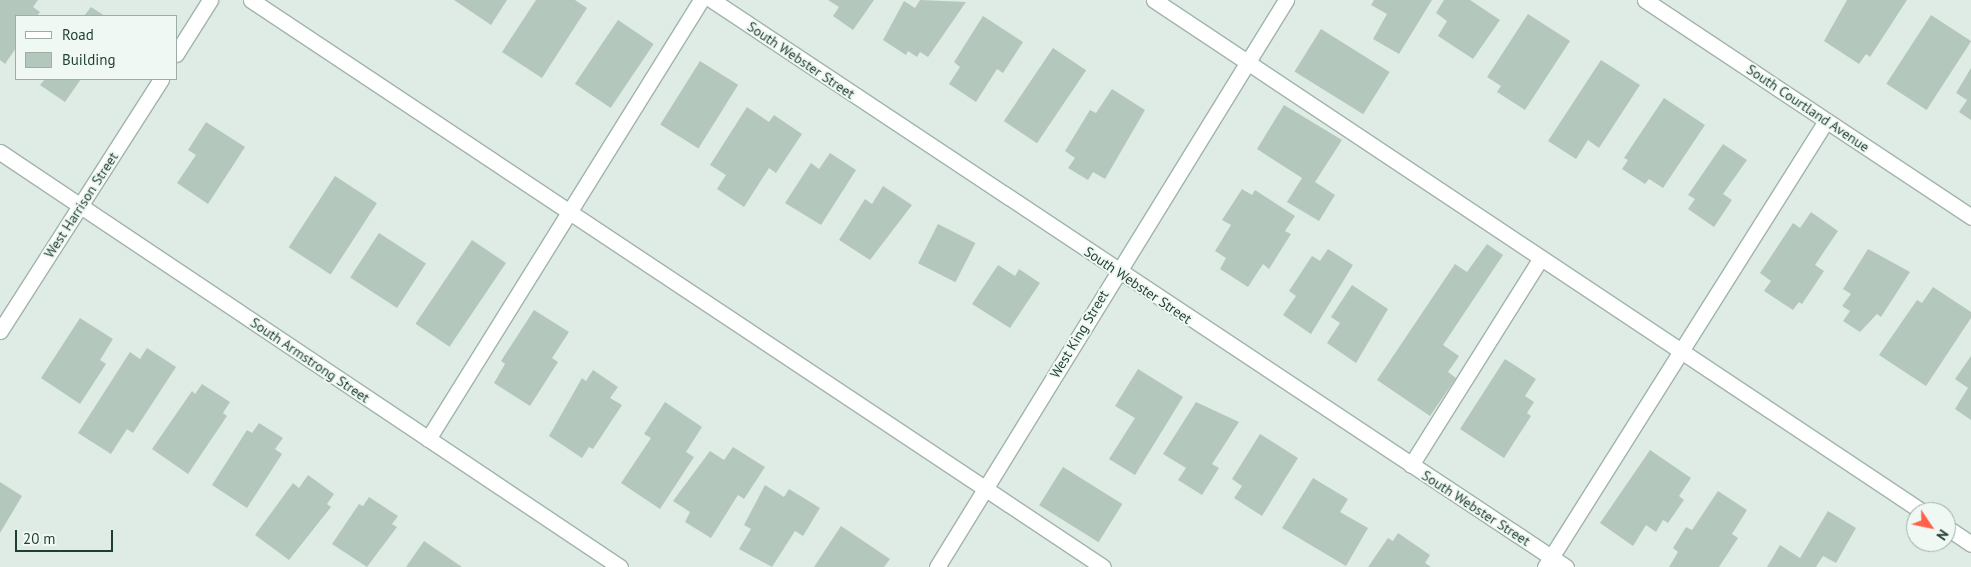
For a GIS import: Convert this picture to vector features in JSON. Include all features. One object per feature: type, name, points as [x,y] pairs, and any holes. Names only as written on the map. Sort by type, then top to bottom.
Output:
[{"type":"street","points":[[178,51],[210,0]]},
{"type":"street","points":[[251,0],[1103,567]]},
{"type":"street","points":[[428,439],[701,0]]},
{"type":"street","name":"South Webster Street","points":[[712,0],[1118,272],[1410,464],[1548,562],[1566,567]]},
{"type":"street","points":[[1154,0],[1909,502]]},
{"type":"street","name":"West King Street","points":[[937,567],[1246,62],[1286,0]]},
{"type":"street","name":"South Courtland Avenue","points":[[1645,0],[1971,217]]},
{"type":"street","name":"West Harrison Street","points":[[0,331],[160,80]]},
{"type":"street","points":[[1548,562],[1826,120]]},
{"type":"street","name":"South Armstrong Street","points":[[0,152],[620,567]]},
{"type":"street","points":[[1410,464],[1541,258]]},
{"type":"street","points":[[1956,534],[1971,544]]},
{"type":"building","points":[[0,0],[38,0],[33,7],[40,12],[38,15],[15,15],[15,49],[5,64],[0,60]]},
{"type":"building","points":[[454,0],[507,0],[491,25]]},
{"type":"building","points":[[536,0],[575,0],[587,8],[542,78],[502,52]]},
{"type":"building","points":[[828,0],[874,0],[853,30],[833,16],[839,7]]},
{"type":"building","points":[[920,0],[966,2],[928,57],[920,52],[917,57],[908,51],[906,55],[883,40],[904,1],[915,8]]},
{"type":"building","points":[[1374,0],[1432,0],[1399,54],[1373,39],[1387,14],[1371,5]]},
{"type":"building","points":[[1444,0],[1470,0],[1500,20],[1473,59],[1438,36],[1447,21],[1436,13]]},
{"type":"building","points":[[1847,0],[1907,0],[1870,57],[1866,54],[1859,64],[1824,41]]},
{"type":"building","points":[[91,7],[103,15],[85,15]]},
{"type":"building","points":[[1528,14],[1570,41],[1525,110],[1497,92],[1501,86],[1487,77]]},
{"type":"building","points":[[1931,15],[1971,42],[1927,110],[1886,84]]},
{"type":"building","points":[[983,16],[1023,42],[1003,73],[997,69],[976,102],[949,84],[960,67],[954,62]]},
{"type":"building","points":[[618,20],[654,44],[611,108],[575,84]]},
{"type":"building","points":[[1321,29],[1390,72],[1363,114],[1295,71]]},
{"type":"building","points":[[1053,48],[1086,70],[1037,143],[1004,121]]},
{"type":"building","points":[[1601,60],[1640,85],[1599,148],[1588,140],[1576,159],[1548,141]]},
{"type":"building","points":[[700,61],[738,85],[698,148],[660,125]]},
{"type":"building","points":[[1971,68],[1971,120],[1959,112],[1967,100],[1956,93]]},
{"type":"building","points":[[44,80],[80,80],[65,102],[40,85]]},
{"type":"building","points":[[1112,89],[1145,110],[1105,179],[1093,172],[1088,180],[1068,168],[1075,158],[1065,151],[1090,110],[1096,113]]},
{"type":"building","points":[[1664,98],[1705,125],[1663,188],[1649,179],[1645,184],[1622,169],[1628,160],[1624,158]]},
{"type":"building","points":[[1284,105],[1342,140],[1315,182],[1335,195],[1319,221],[1287,202],[1302,178],[1257,149]]},
{"type":"building","points":[[747,107],[769,122],[774,115],[802,134],[776,173],[769,168],[744,207],[717,189],[726,175],[710,165]]},
{"type":"building","points":[[206,122],[245,147],[208,204],[177,183],[196,155],[188,150]]},
{"type":"building","points":[[1723,144],[1747,160],[1723,194],[1732,200],[1714,227],[1688,209],[1695,199],[1688,195]]},
{"type":"building","points":[[830,153],[856,170],[821,225],[785,203],[811,163],[819,169]]},
{"type":"building","points":[[335,176],[377,203],[331,275],[289,247]]},
{"type":"building","points":[[883,186],[912,205],[870,260],[839,240],[865,199],[872,204]]},
{"type":"building","points":[[1242,189],[1252,195],[1255,190],[1295,216],[1285,231],[1291,234],[1269,269],[1263,264],[1248,287],[1220,269],[1226,258],[1215,251],[1231,225],[1222,220]]},
{"type":"building","points":[[1811,212],[1838,231],[1815,265],[1824,271],[1802,304],[1799,302],[1793,310],[1764,291],[1771,281],[1760,273],[1793,223],[1800,228]]},
{"type":"building","points":[[938,224],[975,243],[955,282],[918,263]]},
{"type":"building","points":[[379,233],[426,263],[397,308],[350,277]]},
{"type":"building","points":[[472,240],[506,263],[450,347],[416,324]]},
{"type":"building","points":[[1487,244],[1503,255],[1443,345],[1459,356],[1448,372],[1456,378],[1430,416],[1377,380],[1455,264],[1467,272]]},
{"type":"building","points":[[1328,249],[1353,265],[1311,334],[1283,315],[1296,296],[1289,291],[1312,256],[1320,261]]},
{"type":"building","points":[[1868,249],[1910,272],[1881,317],[1877,314],[1860,332],[1843,321],[1850,311],[1842,306],[1851,294],[1843,289]]},
{"type":"building","points":[[998,265],[1015,276],[1019,269],[1040,283],[1010,328],[972,304]]},
{"type":"building","points":[[1352,285],[1388,309],[1356,363],[1327,343],[1340,323],[1331,317]]},
{"type":"building","points":[[1933,287],[1971,312],[1971,318],[1926,386],[1879,355],[1917,300],[1922,303]]},
{"type":"building","points":[[534,310],[569,332],[552,358],[558,362],[530,406],[494,383],[505,364],[501,361]]},
{"type":"building","points":[[80,318],[113,339],[100,360],[106,364],[80,404],[41,378]]},
{"type":"building","points":[[147,348],[176,367],[133,433],[127,429],[111,454],[78,433],[130,352],[140,359]]},
{"type":"building","points":[[1971,356],[1971,420],[1955,409],[1968,388],[1955,379]]},
{"type":"building","points":[[1505,359],[1536,379],[1525,396],[1534,402],[1527,413],[1531,416],[1504,458],[1460,429]]},
{"type":"building","points":[[1138,369],[1183,397],[1135,475],[1109,459],[1135,418],[1115,406]]},
{"type":"building","points":[[593,370],[618,387],[610,398],[622,405],[593,449],[589,447],[582,458],[549,436],[582,378],[586,381]]},
{"type":"building","points":[[202,384],[230,402],[223,413],[227,416],[188,474],[152,449],[192,391],[195,394]]},
{"type":"building","points":[[665,402],[702,427],[686,452],[694,457],[660,509],[621,483],[651,438],[644,434]]},
{"type":"building","points":[[1196,402],[1239,422],[1212,464],[1219,468],[1202,495],[1178,480],[1186,468],[1163,454]]},
{"type":"building","points":[[259,423],[283,438],[275,449],[282,454],[247,508],[212,485],[247,430],[252,433]]},
{"type":"building","points":[[1260,434],[1298,458],[1262,516],[1234,498],[1242,486],[1232,479]]},
{"type":"building","points":[[733,447],[765,467],[744,499],[738,495],[711,538],[685,522],[690,512],[673,501],[710,451],[724,460]]},
{"type":"building","points":[[1650,450],[1691,478],[1679,496],[1684,500],[1668,523],[1663,520],[1656,532],[1646,525],[1633,546],[1600,523]]},
{"type":"building","points":[[1063,467],[1122,504],[1099,542],[1039,505]]},
{"type":"building","points":[[308,475],[334,494],[327,504],[331,507],[289,560],[255,535],[293,483],[299,488]]},
{"type":"building","points":[[1313,478],[1348,499],[1340,512],[1368,528],[1346,566],[1282,528]]},
{"type":"building","points":[[0,482],[22,496],[0,533]]},
{"type":"building","points":[[765,485],[784,497],[789,489],[820,508],[803,536],[795,531],[772,567],[739,549],[751,529],[744,525]]},
{"type":"building","points":[[1718,491],[1747,510],[1732,534],[1738,538],[1719,567],[1669,567],[1678,552],[1673,548],[1686,527],[1692,530]]},
{"type":"building","points":[[369,497],[398,516],[392,524],[397,527],[367,567],[332,544],[359,504],[363,506]]},
{"type":"building","points":[[1828,511],[1856,528],[1836,563],[1823,556],[1816,567],[1767,567],[1780,545],[1800,558]]},
{"type":"building","points":[[841,526],[890,559],[884,567],[814,567]]},
{"type":"building","points":[[1398,533],[1430,555],[1425,563],[1431,567],[1368,567],[1388,538],[1393,541]]},
{"type":"building","points":[[424,541],[462,567],[406,567]]}]
